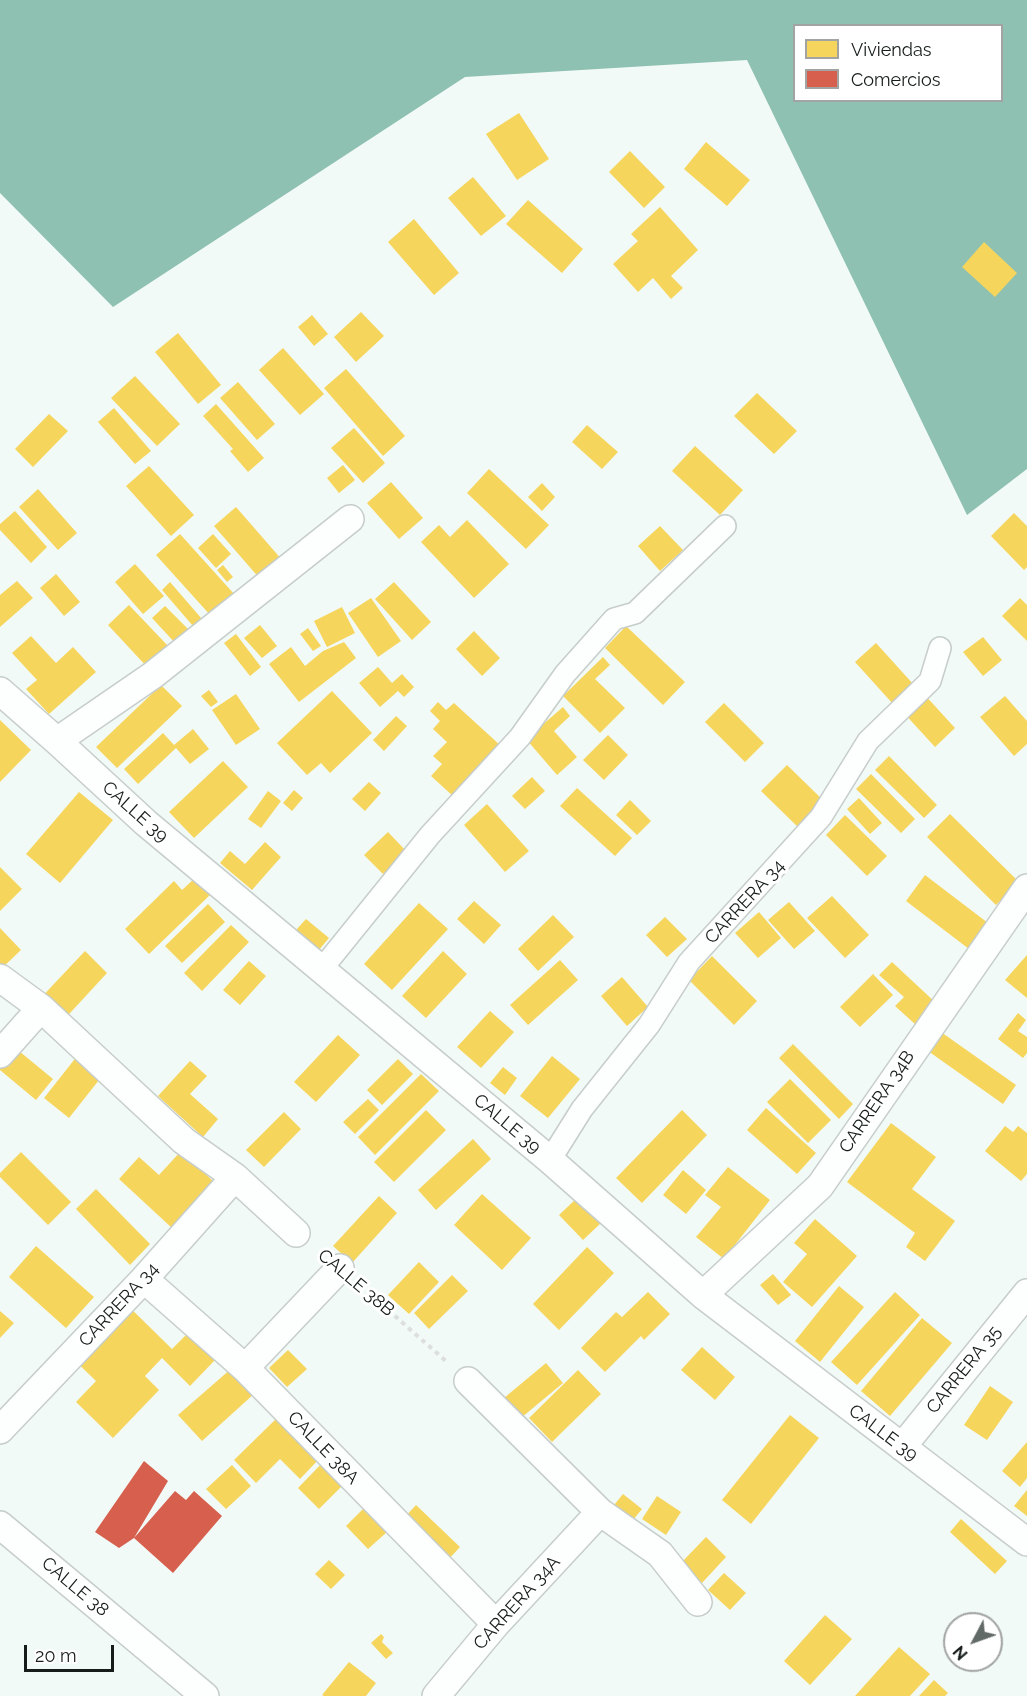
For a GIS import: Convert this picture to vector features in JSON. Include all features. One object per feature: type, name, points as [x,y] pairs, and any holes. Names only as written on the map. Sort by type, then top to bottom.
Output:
[{"type":"street","points":[[57,741],[153,675],[350,519]]},
{"type":"street","points":[[321,970],[430,835],[520,737],[565,674],[614,619],[635,613],[725,526]]},
{"type":"street","name":"CARRERA 34","points":[[550,1160],[582,1109],[649,1025],[689,962],[821,817],[868,741],[930,681],[940,648]]},
{"type":"street","name":"CALLE 39","points":[[0,691],[146,823],[550,1160],[703,1295],[1027,1542]]},
{"type":"street","name":"CARRERA 34B","points":[[703,1295],[820,1186],[1027,888]]},
{"type":"street","points":[[0,978],[41,1008],[184,1141],[235,1177],[296,1233]]},
{"type":"street","points":[[0,1054],[41,1008]]},
{"type":"street","name":"CARRERA 34","points":[[0,1430],[144,1279],[235,1177]]},
{"type":"street","points":[[244,1368],[340,1268]]},
{"type":"street","name":"CALLE 38A","points":[[144,1279],[244,1368],[496,1624]]},
{"type":"street","name":"CARRERA 35","points":[[902,1447],[1027,1293]]},
{"type":"street","points":[[468,1381],[600,1512],[660,1554],[698,1602]]},
{"type":"street","name":"CARRERA 34A","points":[[436,1696],[496,1624],[600,1512]]},
{"type":"street","name":"CALLE 38","points":[[0,1525],[205,1696]]},
{"type":"path","name":"CALLE 38B","points":[[340,1268],[468,1381]]},
{"type":"shaded area","points":[[0,0],[1027,0],[1027,469],[967,515],[747,60],[465,77],[113,307],[0,193]]},
{"type":"building: Viviendas","points":[[519,113],[549,159],[517,180],[486,134]]},
{"type":"building: Viviendas","points":[[706,142],[750,180],[727,206],[684,169]]},
{"type":"building: Viviendas","points":[[630,151],[665,187],[644,208],[609,172]]},
{"type":"building: Viviendas","points":[[473,177],[506,216],[481,236],[448,198]]},
{"type":"building: Viviendas","points":[[528,200],[583,249],[562,273],[506,224]]},
{"type":"building: Viviendas","points":[[660,207],[698,250],[671,276],[683,288],[671,299],[653,278],[638,292],[613,264],[638,241],[631,234]]},
{"type":"building: Viviendas","points":[[414,219],[459,273],[434,295],[388,242]]},
{"type":"building: Viviendas","points":[[984,242],[1017,273],[995,297],[962,267]]},
{"type":"building: Viviendas","points":[[361,312],[384,336],[356,362],[334,337]]},
{"type":"building: Viviendas","points":[[312,315],[328,334],[314,346],[298,327]]},
{"type":"building: Viviendas","points":[[178,333],[221,385],[198,404],[155,352]]},
{"type":"building: Viviendas","points":[[283,348],[324,394],[300,415],[259,370]]},
{"type":"building: Viviendas","points":[[346,369],[405,436],[383,456],[324,388]]},
{"type":"building: Viviendas","points":[[135,376],[180,424],[157,446],[111,398]]},
{"type":"building: Viviendas","points":[[238,382],[275,424],[257,440],[220,398]]},
{"type":"building: Viviendas","points":[[757,393],[797,431],[774,454],[734,416]]},
{"type":"building: Viviendas","points":[[216,404],[264,458],[248,472],[230,451],[233,449],[203,416]]},
{"type":"building: Viviendas","points":[[114,408],[151,451],[135,464],[98,422]]},
{"type":"building: Viviendas","points":[[49,414],[68,431],[33,467],[15,449]]},
{"type":"building: Viviendas","points":[[587,425],[618,452],[602,469],[572,442]]},
{"type":"building: Viviendas","points":[[354,428],[385,463],[363,483],[331,448]]},
{"type":"building: Viviendas","points":[[695,446],[743,490],[720,515],[672,471]]},
{"type":"building: Viviendas","points":[[343,465],[355,480],[339,493],[327,478]]},
{"type":"building: Viviendas","points":[[149,466],[194,515],[171,536],[126,486]]},
{"type":"building: Viviendas","points":[[489,469],[549,525],[526,549],[467,493]]},
{"type":"building: Viviendas","points":[[391,482],[423,518],[399,539],[367,503]]},
{"type":"building: Viviendas","points":[[542,483],[555,497],[542,511],[528,497]]},
{"type":"building: Viviendas","points":[[38,489],[77,533],[58,550],[19,507]]},
{"type":"building: Viviendas","points":[[236,507],[283,561],[261,580],[214,526]]},
{"type":"building: Viviendas","points":[[15,511],[47,547],[31,563],[0,530],[0,524]]},
{"type":"building: Viviendas","points":[[1014,513],[1027,526],[1027,567],[1024,570],[991,536]]},
{"type":"building: Viviendas","points":[[467,520],[509,564],[474,598],[421,542],[439,525],[450,537]]},
{"type":"building: Viviendas","points":[[660,526],[683,550],[660,571],[638,546]]},
{"type":"building: Viviendas","points":[[180,534],[235,595],[211,616],[156,555]]},
{"type":"building: Viviendas","points":[[213,534],[231,554],[216,568],[198,548]]},
{"type":"building: Viviendas","points":[[135,564],[164,596],[143,614],[115,582]]},
{"type":"building: Viviendas","points":[[223,565],[233,577],[227,582],[217,570]]},
{"type":"building: Viviendas","points":[[56,574],[80,602],[64,616],[40,588]]},
{"type":"building: Viviendas","points":[[17,581],[33,598],[0,627],[0,595]]},
{"type":"building: Viviendas","points":[[170,582],[202,619],[193,626],[162,590]]},
{"type":"building: Viviendas","points":[[394,582],[431,622],[412,640],[375,599]]},
{"type":"building: Viviendas","points":[[371,598],[401,641],[378,657],[348,613]]},
{"type":"building: Viviendas","points":[[1020,598],[1027,605],[1027,641],[1002,616]]},
{"type":"building: Viviendas","points":[[129,605],[169,647],[148,668],[108,625]]},
{"type":"building: Viviendas","points":[[165,606],[190,631],[176,644],[152,618]]},
{"type":"building: Viviendas","points":[[342,607],[355,633],[327,647],[314,621]]},
{"type":"building: Viviendas","points":[[260,625],[277,646],[262,658],[244,638]]},
{"type":"building: Viviendas","points":[[626,626],[685,682],[663,705],[605,648]]},
{"type":"building: Viviendas","points":[[308,628],[321,646],[313,651],[300,634]]},
{"type":"building: Viviendas","points":[[474,631],[500,658],[482,676],[456,649]]},
{"type":"building: Viviendas","points":[[236,634],[261,667],[250,676],[224,643]]},
{"type":"building: Viviendas","points":[[31,636],[56,663],[73,647],[96,672],[49,714],[26,689],[37,680],[12,653]]},
{"type":"building: Viviendas","points":[[983,637],[1002,660],[983,676],[963,652]]},
{"type":"building: Viviendas","points":[[344,642],[356,658],[299,702],[269,664],[291,647],[305,666],[323,651]]},
{"type":"building: Viviendas","points":[[876,643],[914,685],[893,704],[855,662]]},
{"type":"building: Viviendas","points":[[603,657],[610,665],[595,679],[625,708],[600,733],[563,696]]},
{"type":"building: Viviendas","points":[[378,667],[392,683],[402,674],[414,687],[404,697],[398,691],[380,707],[359,683]]},
{"type":"building: Viviendas","points":[[161,685],[182,706],[117,768],[96,747]]},
{"type":"building: Viviendas","points":[[209,690],[218,702],[211,707],[201,696]]},
{"type":"building: Viviendas","points":[[332,691],[372,733],[330,773],[321,763],[307,775],[277,743]]},
{"type":"building: Viviendas","points":[[923,693],[955,728],[935,747],[902,711]]},
{"type":"building: Viviendas","points":[[236,694],[260,729],[236,745],[212,710]]},
{"type":"building: Viviendas","points":[[1005,696],[1027,721],[1027,744],[1014,756],[980,717]]},
{"type":"building: Viviendas","points":[[438,702],[446,710],[454,703],[501,746],[454,797],[431,776],[442,764],[433,756],[447,742],[433,729],[440,721],[430,711]]},
{"type":"building: Viviendas","points":[[724,703],[764,743],[745,762],[705,722]]},
{"type":"building: Viviendas","points":[[563,707],[570,716],[554,731],[577,757],[557,775],[526,739]]},
{"type":"building: Viviendas","points":[[396,716],[407,726],[384,751],[373,740]]},
{"type":"building: Viviendas","points":[[0,720],[31,750],[0,782]]},
{"type":"building: Viviendas","points":[[193,729],[209,749],[190,764],[176,748],[138,784],[124,769],[163,733],[174,745]]},
{"type":"building: Viviendas","points":[[608,735],[628,755],[604,780],[583,760]]},
{"type":"building: Viviendas","points":[[889,756],[937,805],[924,818],[875,770]]},
{"type":"building: Viviendas","points":[[223,761],[248,787],[194,838],[169,812]]},
{"type":"building: Viviendas","points":[[787,765],[826,803],[800,829],[761,791]]},
{"type":"building: Viviendas","points":[[871,774],[915,819],[901,833],[856,789]]},
{"type":"building: Viviendas","points":[[532,777],[545,791],[525,809],[512,796]]},
{"type":"building: Viviendas","points":[[369,782],[381,793],[365,811],[352,799]]},
{"type":"building: Viviendas","points":[[577,788],[632,838],[615,856],[560,806]]},
{"type":"building: Viviendas","points":[[294,790],[303,798],[292,811],[283,803]]},
{"type":"building: Viviendas","points":[[268,791],[281,801],[261,828],[248,819]]},
{"type":"building: Viviendas","points":[[79,792],[113,820],[60,883],[26,854]]},
{"type":"building: Viviendas","points":[[859,798],[882,823],[870,834],[847,809]]},
{"type":"building: Viviendas","points":[[630,800],[651,821],[637,835],[616,815]]},
{"type":"building: Viviendas","points":[[487,804],[529,851],[505,872],[464,825]]},
{"type":"building: Viviendas","points":[[950,814],[1019,882],[996,905],[927,837]]},
{"type":"building: Viviendas","points":[[845,815],[887,856],[867,876],[826,835]]},
{"type":"building: Viviendas","points":[[388,832],[407,852],[383,874],[364,855]]},
{"type":"building: Viviendas","points":[[265,842],[281,857],[252,890],[220,863],[230,851],[245,864]]},
{"type":"building: Viviendas","points":[[0,867],[22,889],[0,911]]},
{"type":"building: Viviendas","points":[[925,875],[988,923],[969,949],[906,901]]},
{"type":"building: Viviendas","points":[[195,878],[211,894],[149,954],[125,929],[174,881],[182,890]]},
{"type":"building: Viviendas","points":[[832,896],[869,935],[845,958],[807,918]]},
{"type":"building: Viviendas","points":[[474,901],[501,925],[484,944],[457,919]]},
{"type":"building: Viviendas","points":[[789,902],[815,931],[794,949],[768,920]]},
{"type":"building: Viviendas","points":[[419,903],[448,929],[392,990],[364,964]]},
{"type":"building: Viviendas","points":[[208,904],[225,922],[182,963],[165,946]]},
{"type":"building: Viviendas","points":[[759,912],[781,938],[758,958],[735,933]]},
{"type":"building: Viviendas","points":[[553,915],[574,937],[538,971],[518,949]]},
{"type":"building: Viviendas","points":[[665,917],[687,939],[667,957],[646,935]]},
{"type":"building: Viviendas","points":[[306,919],[329,938],[319,950],[296,930]]},
{"type":"building: Viviendas","points":[[231,925],[249,942],[202,991],[184,973]]},
{"type":"building: Viviendas","points":[[0,928],[21,950],[0,970]]},
{"type":"building: Viviendas","points":[[85,951],[107,973],[59,1025],[36,1003]]},
{"type":"building: Viviendas","points":[[443,951],[467,974],[426,1018],[402,996]]},
{"type":"building: Viviendas","points":[[1027,955],[1027,998],[1005,980]]},
{"type":"building: Viviendas","points":[[712,956],[757,1001],[734,1025],[689,980]]},
{"type":"building: Viviendas","points":[[560,960],[578,980],[528,1025],[510,1005]]},
{"type":"building: Viviendas","points":[[249,961],[266,976],[240,1005],[223,990]]},
{"type":"building: Viviendas","points":[[892,962],[936,1003],[916,1025],[895,1006],[904,997],[879,975]]},
{"type":"building: Viviendas","points":[[873,974],[893,995],[860,1027],[840,1007]]},
{"type":"building: Viviendas","points":[[622,977],[648,1007],[627,1026],[601,996]]},
{"type":"building: Viviendas","points":[[490,1011],[514,1032],[481,1068],[457,1047]]},
{"type":"building: Viviendas","points":[[1018,1013],[1026,1020],[1018,1031],[1027,1037],[1027,1053],[1023,1058],[998,1039]]},
{"type":"building: Viviendas","points":[[941,1032],[1016,1085],[1003,1104],[928,1051]]},
{"type":"building: Viviendas","points":[[338,1035],[360,1055],[316,1102],[294,1082]]},
{"type":"building: Viviendas","points":[[2,1037],[53,1079],[36,1100],[0,1070],[0,1040]]},
{"type":"building: Viviendas","points":[[89,1041],[114,1061],[69,1118],[44,1098]]},
{"type":"building: Viviendas","points":[[793,1044],[853,1104],[839,1119],[779,1058]]},
{"type":"building: Viviendas","points":[[552,1056],[580,1079],[548,1118],[520,1096]]},
{"type":"building: Viviendas","points":[[398,1059],[413,1074],[382,1105],[367,1090]]},
{"type":"building: Viviendas","points":[[190,1061],[207,1076],[190,1094],[218,1119],[203,1137],[158,1096]]},
{"type":"building: Viviendas","points":[[503,1067],[517,1078],[505,1095],[490,1083]]},
{"type":"building: Viviendas","points":[[421,1074],[439,1091],[375,1155],[358,1137]]},
{"type":"building: Viviendas","points":[[790,1079],[831,1120],[808,1143],[767,1102]]},
{"type":"building: Viviendas","points":[[368,1099],[379,1110],[355,1134],[343,1122]]},
{"type":"building: Viviendas","points":[[766,1108],[816,1153],[797,1174],[747,1130]]},
{"type":"building: Viviendas","points":[[426,1110],[446,1130],[394,1182],[374,1162]]},
{"type":"building: Viviendas","points":[[682,1110],[707,1135],[642,1203],[616,1178]]},
{"type":"building: Viviendas","points":[[284,1112],[301,1129],[264,1167],[246,1150]]},
{"type":"building: Viviendas","points":[[891,1123],[936,1157],[912,1189],[955,1221],[925,1261],[906,1247],[915,1233],[847,1182]]},
{"type":"building: Viviendas","points":[[1005,1126],[1013,1132],[1018,1126],[1027,1133],[1027,1174],[1021,1181],[985,1151]]},
{"type":"building: Viviendas","points":[[473,1139],[491,1159],[436,1210],[418,1190]]},
{"type":"building: Viviendas","points":[[181,1151],[214,1182],[172,1228],[119,1179],[139,1157],[159,1175]]},
{"type":"building: Viviendas","points":[[21,1152],[71,1202],[48,1225],[0,1177],[0,1173]]},
{"type":"building: Viviendas","points":[[728,1167],[770,1200],[724,1259],[696,1237],[721,1207],[705,1195]]},
{"type":"building: Viviendas","points":[[683,1170],[706,1190],[686,1214],[663,1195]]},
{"type":"building: Viviendas","points":[[96,1189],[150,1244],[130,1265],[76,1209]]},
{"type":"building: Viviendas","points":[[482,1194],[531,1238],[502,1270],[454,1225]]},
{"type":"building: Viviendas","points":[[379,1196],[397,1213],[352,1263],[333,1246]]},
{"type":"building: Viviendas","points":[[577,1198],[601,1223],[583,1240],[559,1215]]},
{"type":"building: Viviendas","points":[[815,1219],[857,1256],[812,1307],[783,1282],[807,1254],[794,1243]]},
{"type":"building: Viviendas","points":[[36,1246],[94,1297],[66,1328],[9,1277]]},
{"type":"building: Viviendas","points":[[587,1247],[614,1273],[559,1330],[533,1304]]},
{"type":"building: Viviendas","points":[[419,1262],[439,1282],[409,1314],[388,1295]]},
{"type":"building: Viviendas","points":[[773,1274],[791,1295],[778,1305],[760,1285]]},
{"type":"building: Viviendas","points":[[452,1275],[468,1291],[429,1329],[414,1313]]},
{"type":"building: Viviendas","points":[[839,1286],[864,1307],[820,1362],[795,1341]]},
{"type":"building: Viviendas","points":[[114,1292],[172,1349],[188,1333],[215,1360],[190,1386],[162,1358],[145,1376],[159,1390],[113,1438],[76,1402],[96,1381],[61,1347]]},
{"type":"building: Viviendas","points":[[648,1292],[670,1314],[644,1340],[641,1336],[605,1372],[581,1348],[616,1312],[622,1317]]},
{"type":"building: Viviendas","points":[[895,1292],[920,1315],[857,1385],[831,1362]]},
{"type":"building: Viviendas","points":[[0,1311],[14,1323],[0,1338]]},
{"type":"building: Viviendas","points":[[922,1318],[952,1343],[890,1416],[861,1391]]},
{"type":"building: Viviendas","points":[[702,1347],[735,1377],[715,1400],[681,1370]]},
{"type":"building: Viviendas","points":[[288,1350],[307,1369],[287,1387],[269,1368]]},
{"type":"building: Viviendas","points":[[546,1363],[563,1383],[521,1418],[504,1398]]},
{"type":"building: Viviendas","points":[[232,1368],[255,1393],[202,1441],[178,1415]]},
{"type":"building: Viviendas","points":[[578,1370],[601,1394],[552,1442],[529,1418]]},
{"type":"building: Viviendas","points":[[990,1386],[1013,1402],[987,1440],[964,1425]]},
{"type":"building: Viviendas","points":[[790,1415],[819,1438],[751,1524],[722,1500]]},
{"type":"building: Viviendas","points":[[278,1417],[321,1457],[300,1479],[280,1459],[256,1483],[234,1460]]},
{"type":"building: Viviendas","points":[[1027,1442],[1027,1478],[1020,1487],[1002,1471]]},
{"type":"building: Viviendas","points":[[327,1458],[349,1479],[319,1509],[298,1488]]},
{"type":"building: Viviendas","points":[[232,1465],[251,1486],[226,1509],[206,1489]]},
{"type":"building: Viviendas","points":[[1027,1490],[1027,1516],[1014,1506]]},
{"type":"building: Viviendas","points":[[623,1494],[642,1509],[633,1520],[614,1505]]},
{"type":"building: Viviendas","points":[[657,1496],[681,1512],[666,1535],[642,1519]]},
{"type":"building: Viviendas","points":[[416,1505],[460,1547],[447,1561],[403,1519]]},
{"type":"building: Viviendas","points":[[365,1507],[388,1531],[368,1549],[346,1526]]},
{"type":"building: Viviendas","points":[[961,1519],[1007,1561],[995,1574],[950,1532]]},
{"type":"building: Viviendas","points":[[706,1537],[726,1557],[702,1583],[681,1563]]},
{"type":"building: Viviendas","points":[[329,1560],[345,1575],[331,1589],[315,1574]]},
{"type":"building: Viviendas","points":[[724,1573],[746,1593],[730,1610],[708,1590]]},
{"type":"building: Viviendas","points":[[825,1615],[852,1639],[810,1685],[784,1661]]},
{"type":"building: Viviendas","points":[[381,1634],[384,1637],[382,1642],[393,1653],[386,1659],[371,1643]]},
{"type":"building: Viviendas","points":[[899,1647],[930,1674],[910,1696],[855,1696]]},
{"type":"building: Viviendas","points":[[349,1662],[376,1683],[366,1696],[322,1695]]},
{"type":"building: Viviendas","points":[[934,1680],[948,1693],[945,1696],[919,1696]]},
{"type":"building: Comercios","points":[[144,1461],[168,1481],[134,1538],[119,1548],[95,1532]]},
{"type":"building: Comercios","points":[[175,1491],[186,1500],[194,1491],[222,1516],[173,1573],[134,1538]]}]
